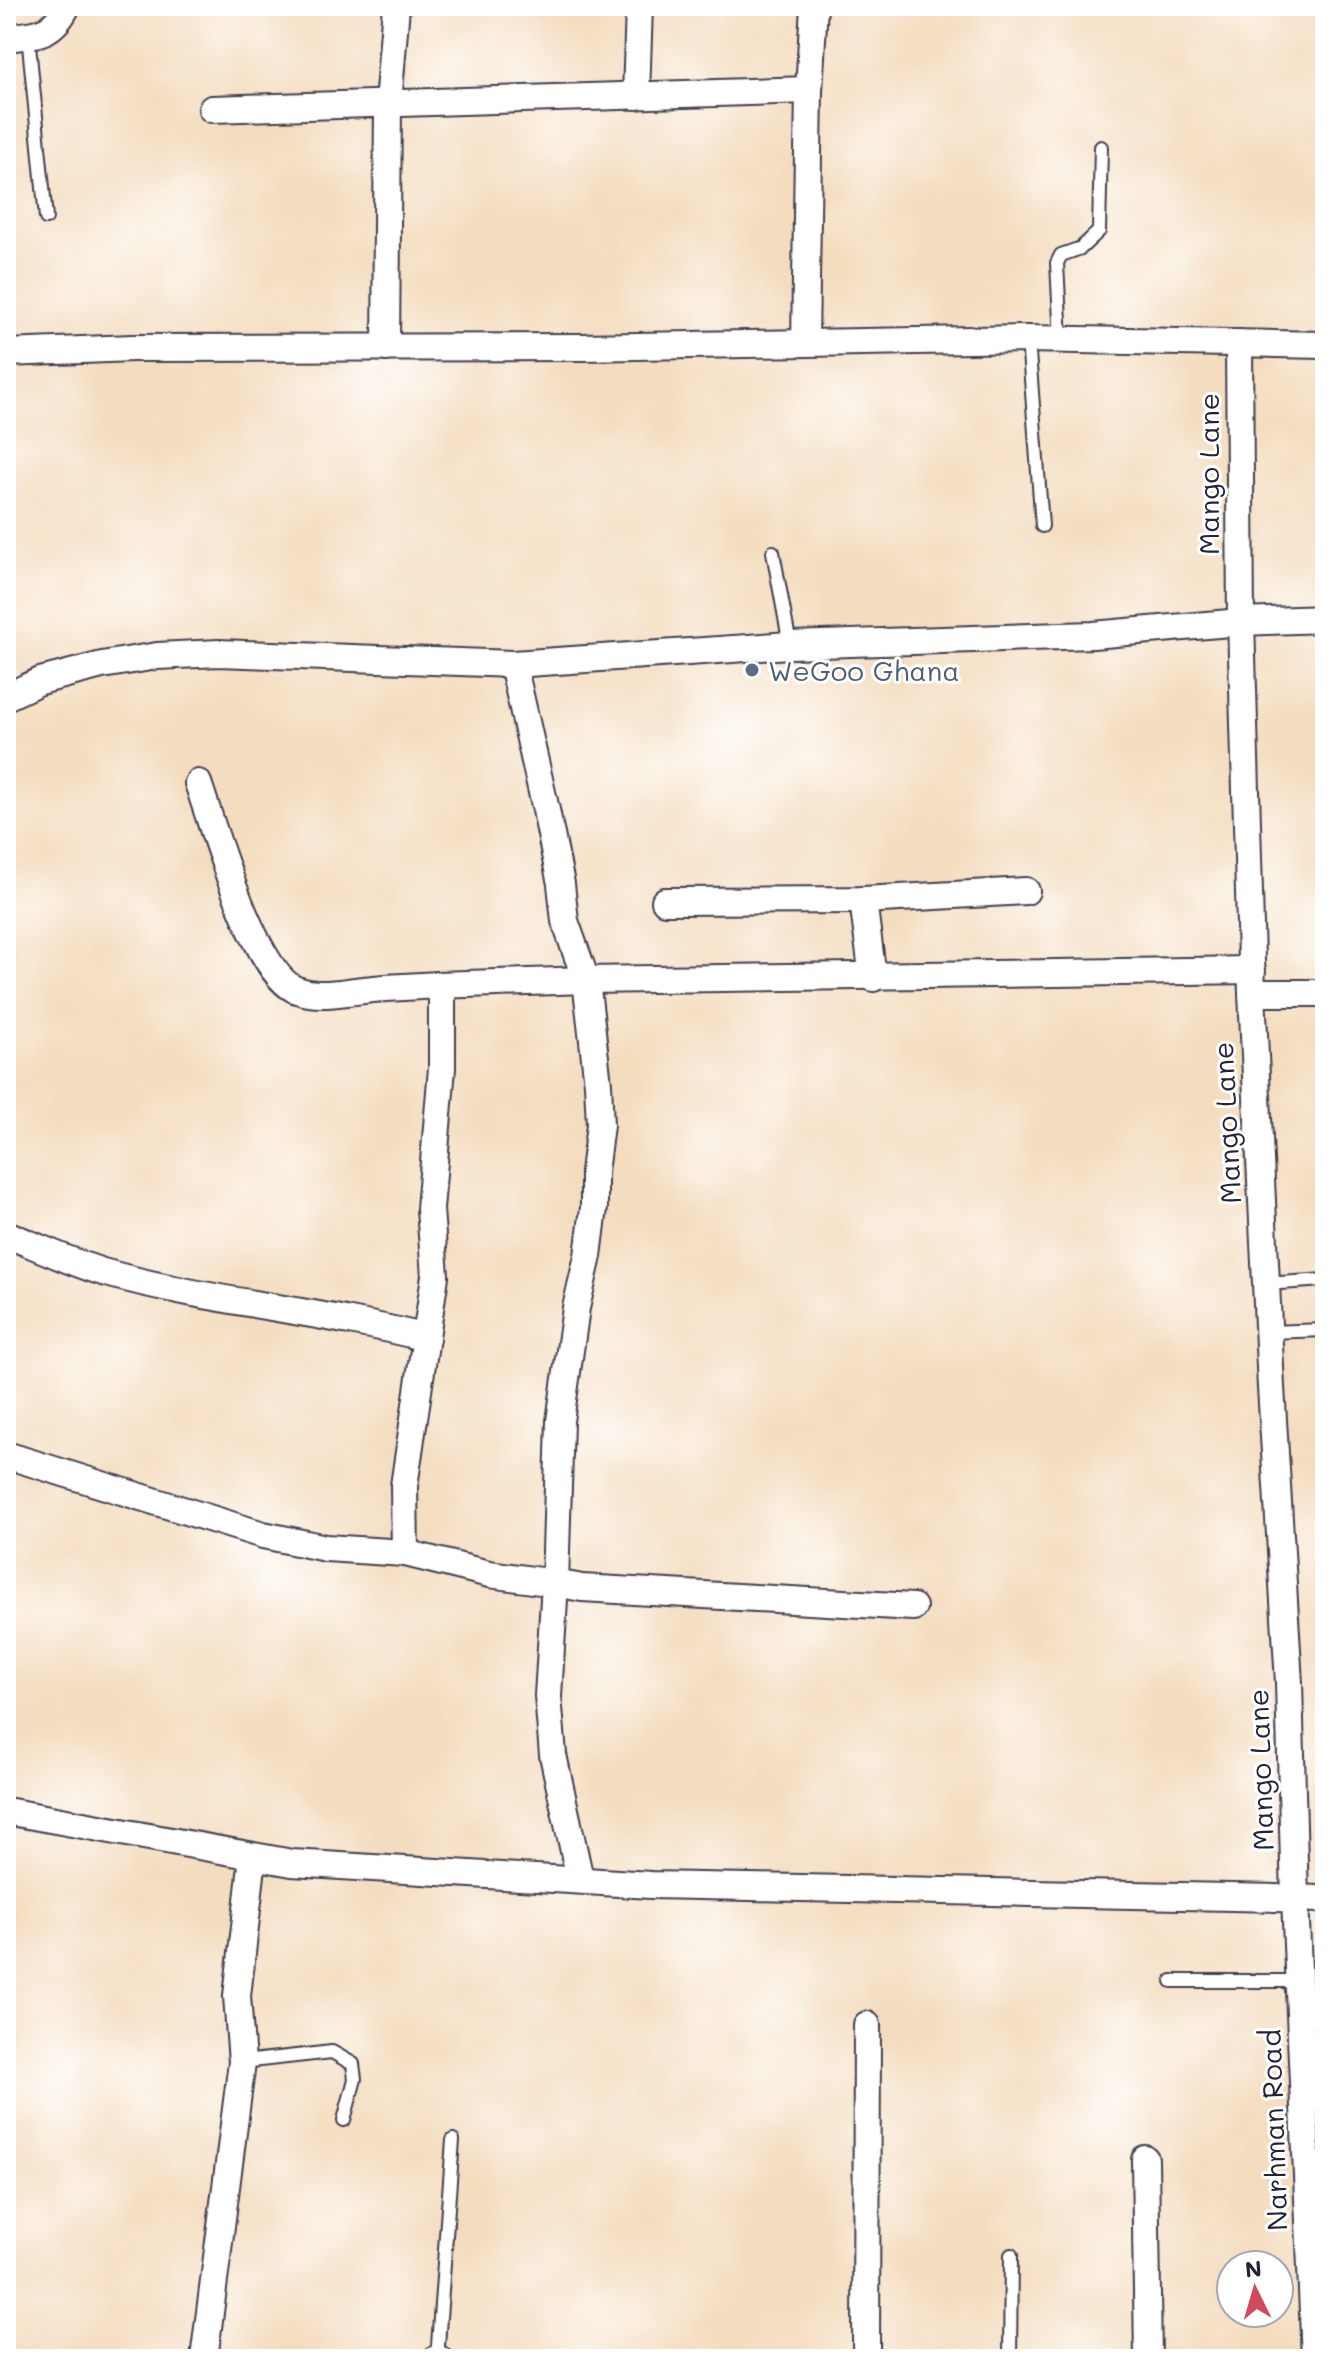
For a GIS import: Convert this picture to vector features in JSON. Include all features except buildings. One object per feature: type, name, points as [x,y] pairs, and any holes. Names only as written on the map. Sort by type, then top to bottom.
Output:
[{"type":"street","points":[[17,36],[41,33],[59,23],[67,6]]},
{"type":"street","points":[[386,348],[388,104],[396,6]]},
{"type":"street","points":[[636,96],[639,6]]},
{"type":"street","points":[[805,343],[809,90],[814,6]]},
{"type":"street","points":[[212,109],[809,90]]},
{"type":"street","points":[[6,353],[133,348],[386,348],[1028,339],[1325,345]]},
{"type":"street","name":"Mango Lane","points":[[1239,343],[1241,622],[1252,981],[1265,1284],[1289,1683],[1295,1899]]},
{"type":"street","points":[[6,697],[40,681],[102,665],[157,656],[219,653],[513,664],[790,645],[1093,635],[1241,622],[1325,619]]},
{"type":"street","points":[[513,664],[561,884],[565,921],[586,980],[595,1044],[600,1125],[588,1256],[576,1308],[560,1421],[548,1696],[553,1755],[580,1879]]},
{"type":"street","points":[[198,783],[249,927],[282,983],[297,990],[339,994],[437,985],[586,980],[873,978],[1252,981],[1325,993]]},
{"type":"street","points":[[665,901],[863,900],[1026,891]]},
{"type":"street","points":[[863,900],[873,978]]},
{"type":"street","points":[[405,1553],[404,1486],[435,1276],[430,1209],[442,1068],[442,998],[437,985]]},
{"type":"street","points":[[6,1234],[100,1271],[139,1281],[371,1324],[426,1338]]},
{"type":"street","points":[[6,1455],[263,1535],[326,1548],[405,1553],[489,1574],[582,1588],[913,1607]]},
{"type":"street","points":[[6,1811],[292,1863],[651,1885],[1325,1899]]},
{"type":"street","points":[[204,2359],[242,2062],[237,1996],[253,1857]]},
{"type":"street","name":"Narhman Road","points":[[1295,1899],[1315,2359]]},
{"type":"street","points":[[866,2359],[867,2025]]},
{"type":"street","points":[[1145,2159],[1148,2359]]},
{"type":"lane","points":[[17,36],[46,218]]},
{"type":"lane","points":[[1061,340],[1057,263],[1061,255],[1081,248],[1099,231],[1101,147]]},
{"type":"lane","points":[[1028,339],[1042,526]]},
{"type":"lane","points":[[773,552],[790,645]]},
{"type":"lane","points":[[1265,1284],[1325,1280]]},
{"type":"lane","points":[[1269,1332],[1325,1330]]},
{"type":"lane","points":[[1172,1981],[1299,1981]]},
{"type":"lane","points":[[242,2062],[332,2052],[342,2056],[353,2064],[355,2079],[344,2120]]},
{"type":"lane","points":[[437,2359],[453,2140]]},
{"type":"lane","points":[[1010,2359],[1011,2255]]},
{"type":"place","name":"WeGoo Ghana","points":[[752,670]]}]
